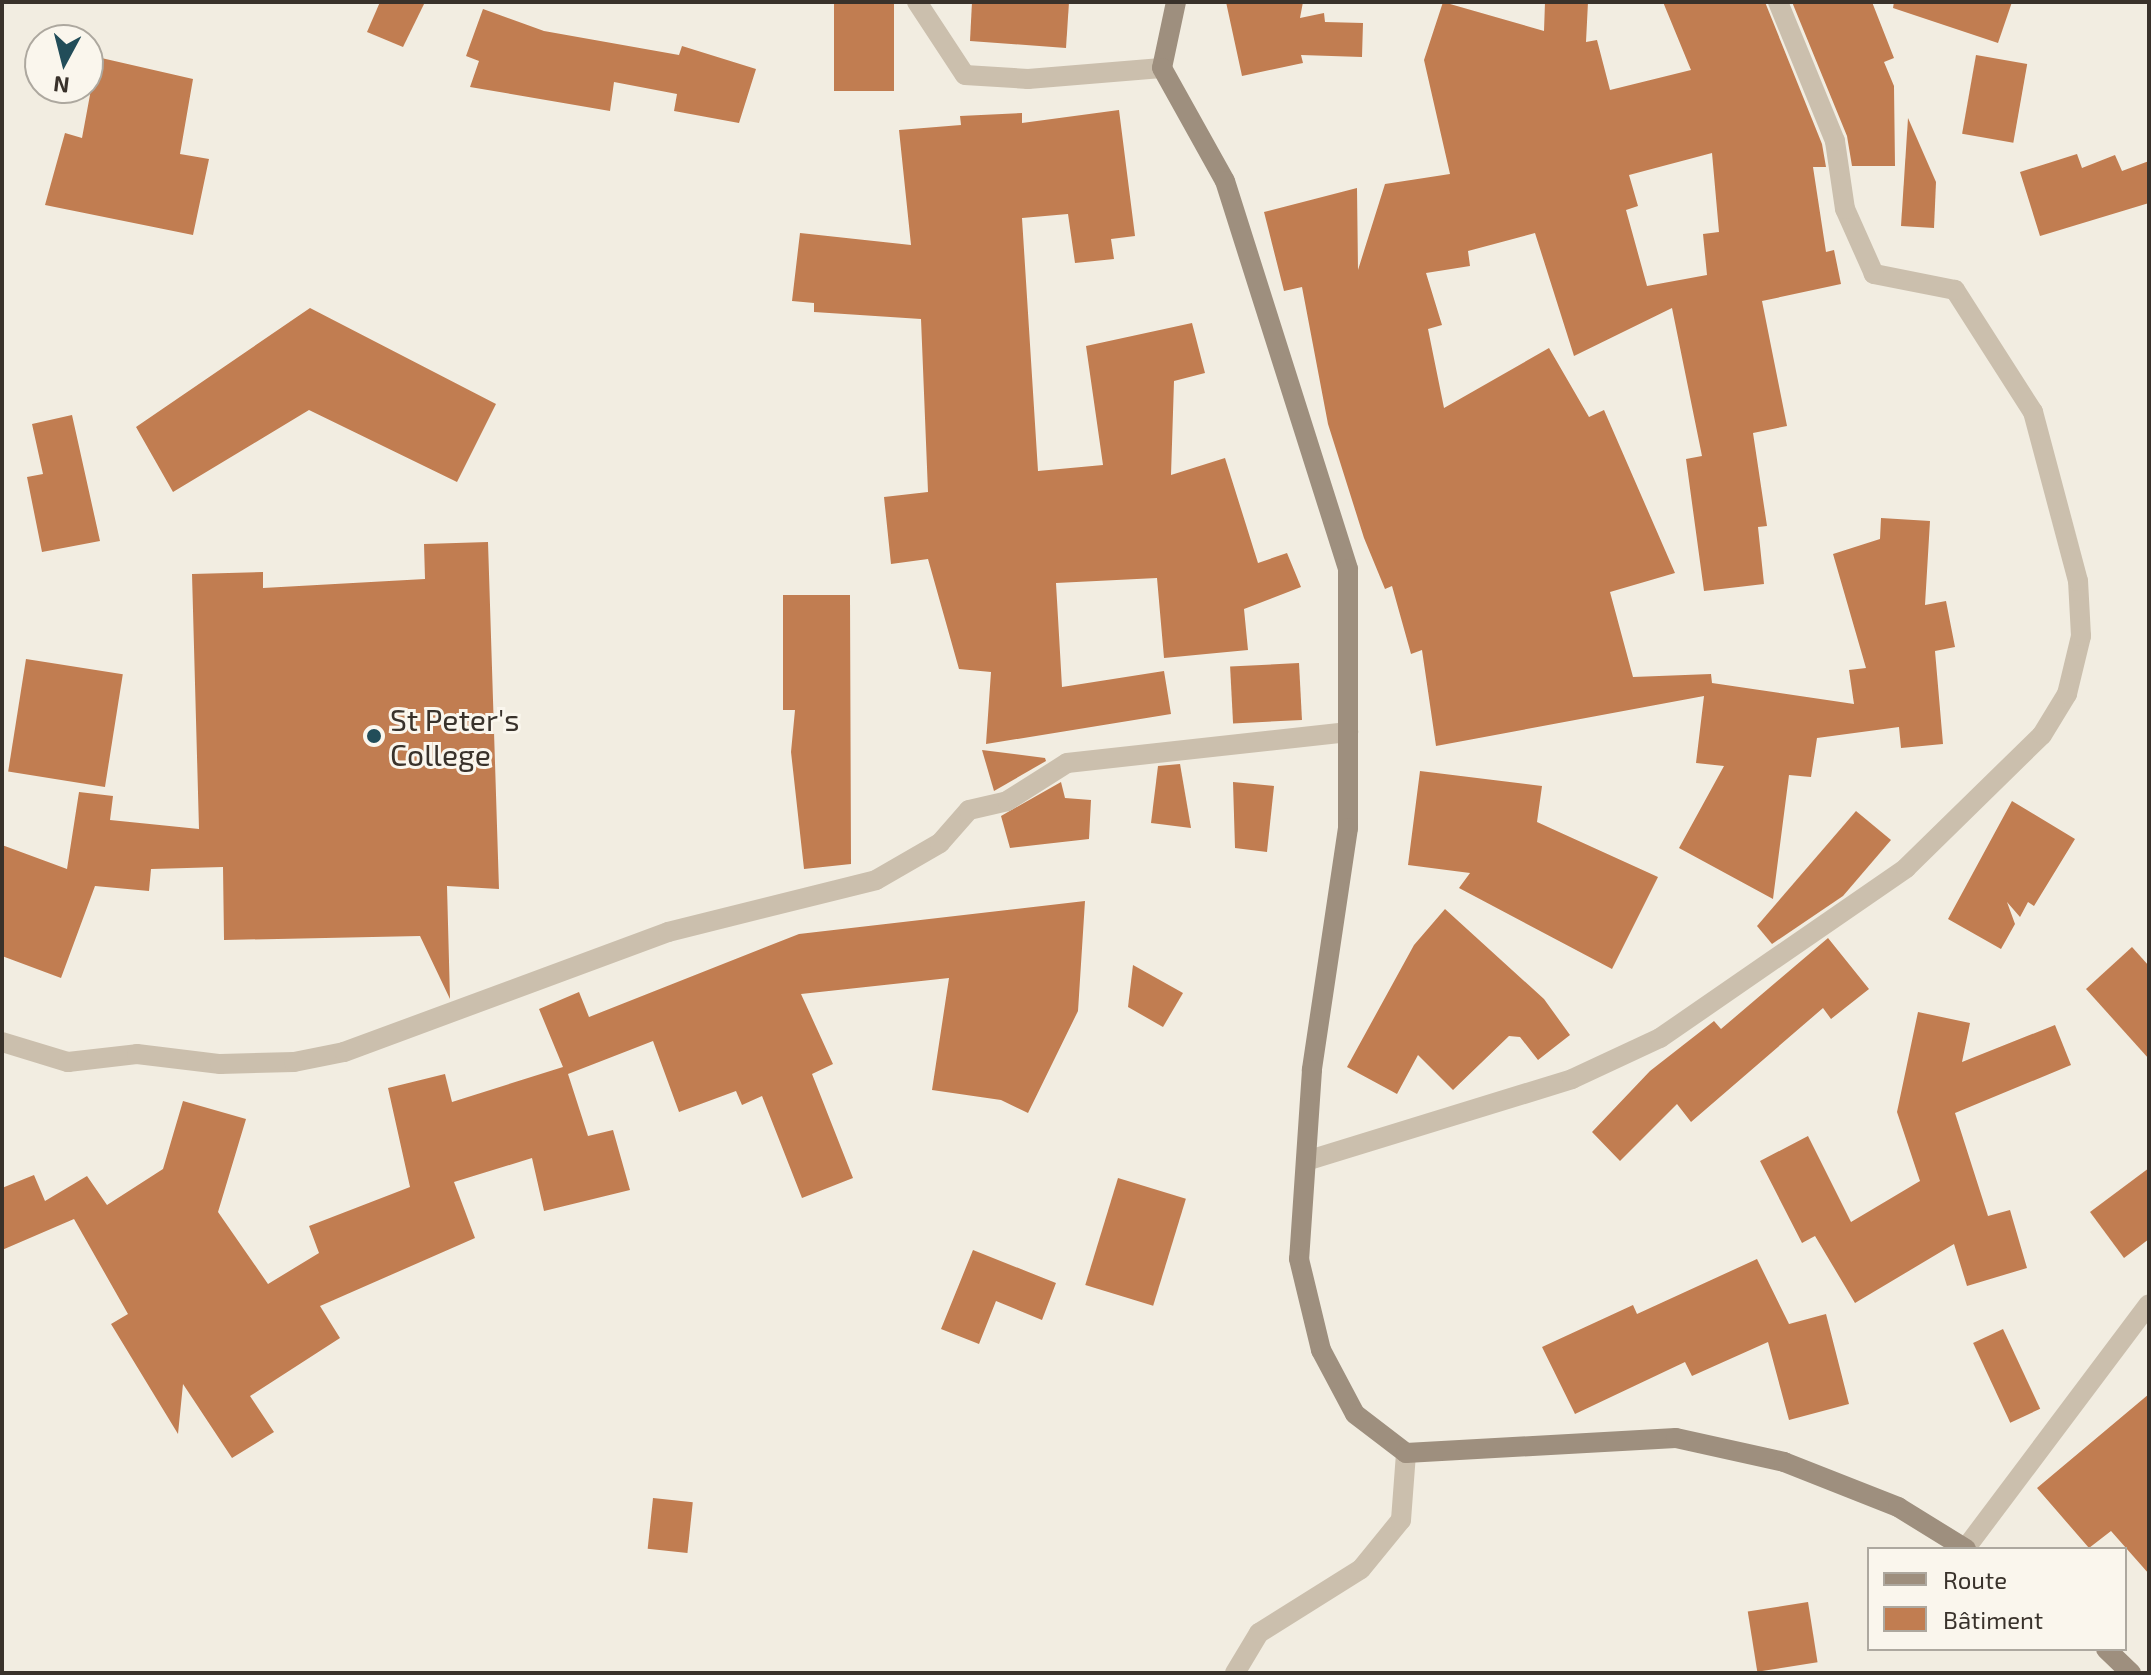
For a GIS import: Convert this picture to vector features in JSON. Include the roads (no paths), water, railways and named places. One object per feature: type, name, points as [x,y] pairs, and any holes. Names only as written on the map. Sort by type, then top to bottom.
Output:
[{"type":"main road","points":[[1176,2],[1162,68],[1225,181],[1348,569],[1348,828],[1306,1161],[1299,1259],[1321,1350],[1355,1414],[1406,1453],[1676,1438],[1784,1462],[1898,1507],[1963,1547]]},
{"type":"main road","points":[[2108,1651],[2131,1673]]},
{"type":"street","points":[[917,2],[965,75],[1028,79],[1162,68]]},
{"type":"street","points":[[1306,1161],[1572,1079],[1660,1038],[1906,868],[2042,735],[2067,694],[2081,636],[2078,581],[2033,412],[1955,290],[1874,274],[1845,209],[1835,141],[1778,2]]},
{"type":"street","points":[[2,1042],[68,1062],[137,1054],[220,1064],[294,1062],[344,1052],[668,932],[876,880],[940,843],[969,810],[1007,801],[1067,763],[1348,732]]},
{"type":"street","points":[[1967,1547],[2149,1304]]},
{"type":"street","points":[[1235,1673],[1259,1633],[1361,1569],[1401,1520],[1406,1453]]},
{"type":"place","name":"St Peter's College","points":[[374,736]]}]
